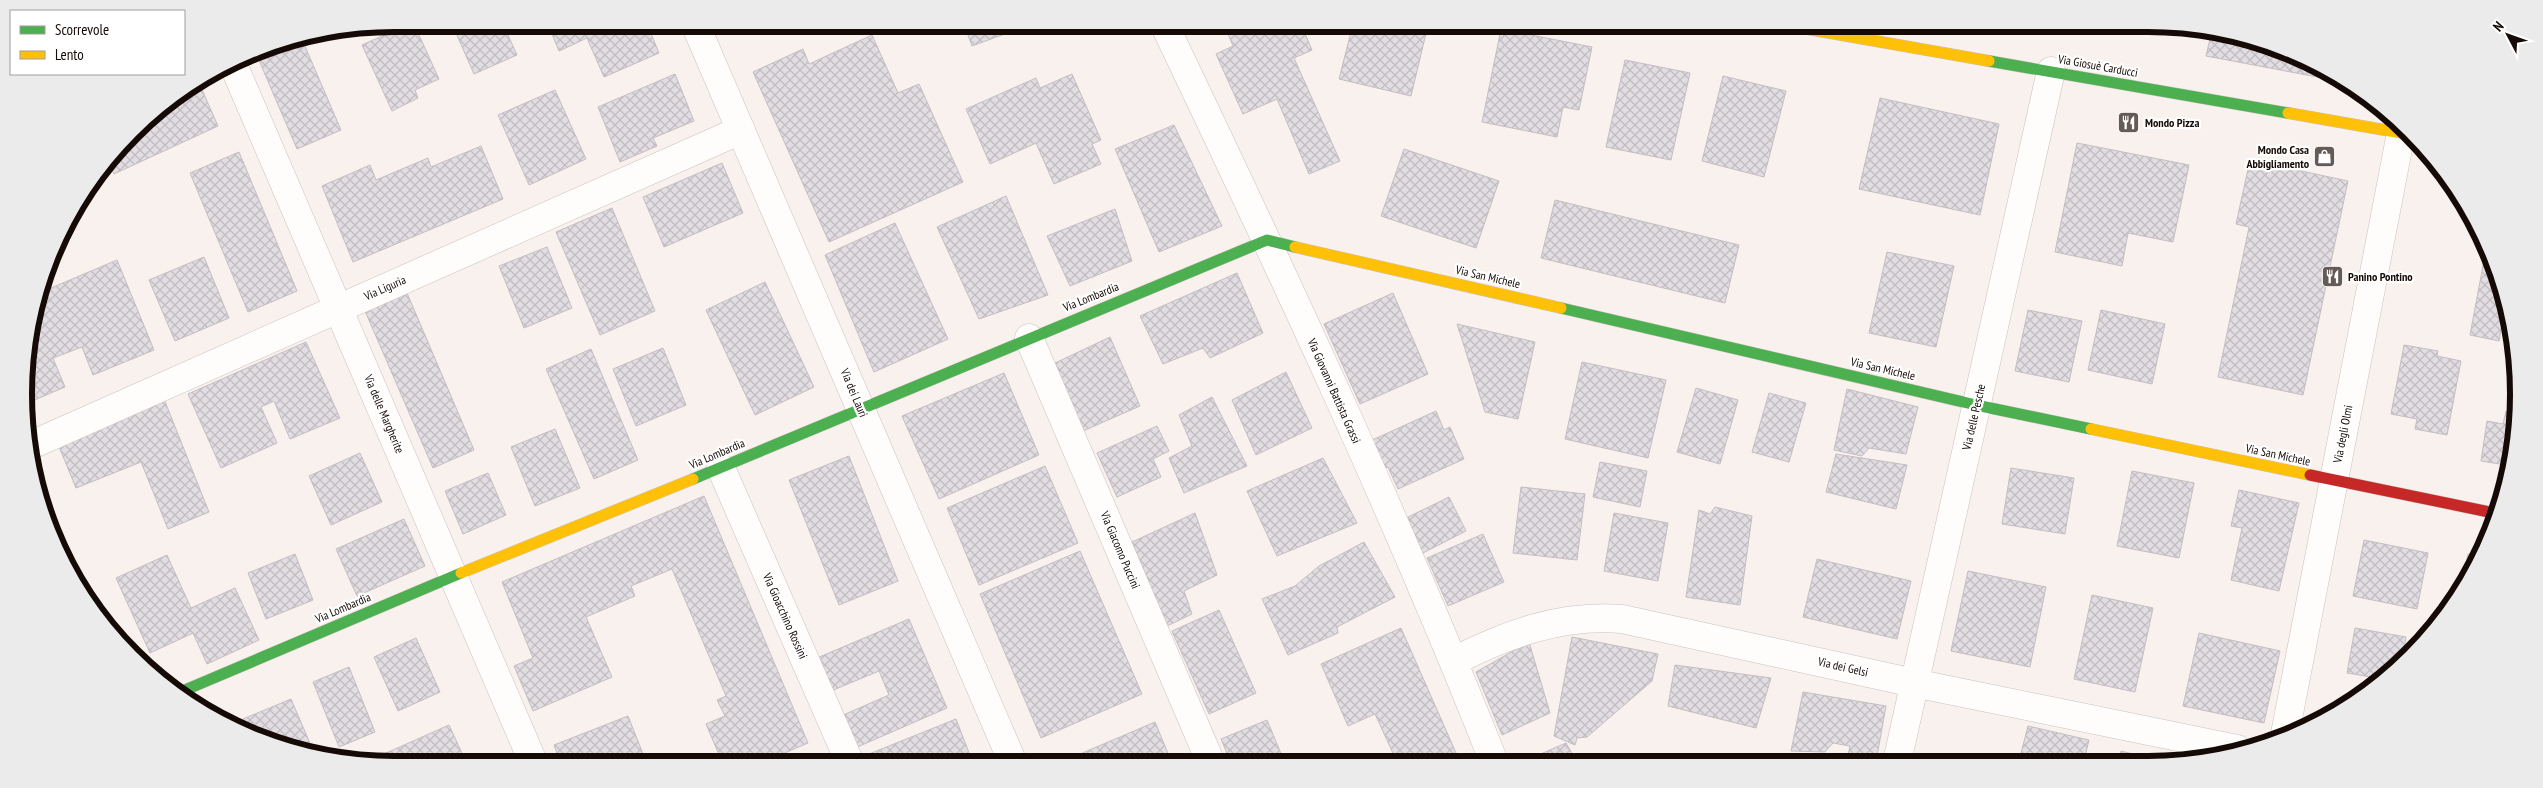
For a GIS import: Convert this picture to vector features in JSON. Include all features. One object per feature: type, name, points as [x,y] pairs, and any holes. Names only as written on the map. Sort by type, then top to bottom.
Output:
[{"type":"street","name":"Via dei Lauri","points":[[698,32],[1010,756]]},
{"type":"street","name":"Via Giovanni Battista Grassi","points":[[1168,32],[1267,240],[1454,661],[1492,756]]},
{"type":"street","name":"Via Giosuè Carducci","points":[[1825,32],[2399,133]]},
{"type":"street","name":"Via delle Margherite","points":[[235,69],[340,308],[531,756]]},
{"type":"street","name":"Via delle Pesche","points":[[1897,756],[2051,71]]},
{"type":"street","name":"Via Liguria","points":[[36,443],[741,130]]},
{"type":"street","name":"Via degli Olmi","points":[[2286,728],[2334,480],[2406,139]]},
{"type":"street","name":"Via Lombardia","points":[[186,690],[453,576],[721,468],[1267,240]]},
{"type":"street","name":"Via San Michele","points":[[1267,240],[1976,405],[2490,512]]},
{"type":"street","name":"Via Giacomo Puccini","points":[[1029,338],[1208,756]]},
{"type":"street","name":"Via Gioacchino Rossini","points":[[721,468],[847,756]]},
{"type":"street","name":"Via dei Gelsi","points":[[1454,661],[1507,636],[1536,627],[1561,621],[1602,617],[1651,624],[1914,683],[2227,747]]},
{"type":"building","points":[[391,32],[418,32],[439,79],[415,90],[418,98],[392,111],[362,45]]},
{"type":"building","points":[[456,32],[507,32],[517,55],[474,74]]},
{"type":"building","points":[[551,32],[650,32],[659,53],[604,77],[587,38],[559,51]]},
{"type":"building","points":[[967,32],[1010,32],[972,46]]},
{"type":"building","points":[[1227,32],[1304,32],[1312,50],[1294,58],[1340,161],[1309,174],[1277,99],[1243,114],[1216,54],[1233,46]]},
{"type":"building","points":[[1351,32],[1426,32],[1411,96],[1339,79]]},
{"type":"building","points":[[1500,32],[1516,32],[1592,47],[1579,110],[1563,107],[1557,137],[1482,122]]},
{"type":"building","points":[[872,35],[898,93],[919,84],[963,182],[829,242],[753,72],[803,49],[809,64]]},
{"type":"building","points":[[2210,38],[2220,39],[2287,60],[2325,79],[2206,56]]},
{"type":"building","points":[[304,44],[341,130],[297,149],[258,59]]},
{"type":"building","points":[[1625,60],[1690,73],[1671,160],[1606,147]]},
{"type":"building","points":[[675,74],[694,121],[653,138],[657,146],[620,162],[598,107]]},
{"type":"building","points":[[1072,74],[1101,140],[1092,144],[1101,164],[1054,184],[1036,143],[990,164],[966,109],[1036,78],[1040,88]]},
{"type":"building","points":[[1723,76],[1786,91],[1764,177],[1702,161]]},
{"type":"building","points":[[201,88],[218,126],[114,174],[112,168],[138,138],[174,107]]},
{"type":"building","points":[[555,90],[586,159],[529,185],[498,115]]},
{"type":"building","points":[[1880,98],[1999,124],[1980,215],[1859,189]]},
{"type":"building","points":[[1174,125],[1222,226],[1159,252],[1115,149]]},
{"type":"building","points":[[2077,143],[2189,165],[2173,242],[2128,233],[2122,266],[2055,252]]},
{"type":"building","points":[[481,146],[503,199],[353,262],[322,186],[370,165],[376,180],[428,158],[431,167]]},
{"type":"building","points":[[1404,149],[1499,181],[1476,248],[1381,216]]},
{"type":"building","points":[[239,152],[297,291],[248,312],[190,173]]},
{"type":"building","points":[[2250,160],[2348,181],[2303,395],[2218,377],[2249,227],[2236,224]]},
{"type":"building","points":[[722,163],[743,213],[664,247],[643,197]]},
{"type":"building","points":[[1006,196],[1048,295],[979,319],[937,227]]},
{"type":"building","points":[[1555,200],[1739,245],[1725,303],[1541,258]]},
{"type":"building","points":[[612,208],[655,311],[600,335],[556,232]]},
{"type":"building","points":[[1115,209],[1132,261],[1070,286],[1047,236]]},
{"type":"building","points":[[895,223],[948,339],[874,372],[825,255]]},
{"type":"building","points":[[547,247],[572,308],[524,328],[499,266]]},
{"type":"building","points":[[1887,252],[1954,266],[1936,347],[1869,333]]},
{"type":"building","points":[[204,257],[229,318],[175,341],[149,280]]},
{"type":"building","points":[[117,260],[154,350],[93,375],[82,347],[53,358],[65,387],[32,401],[33,370],[39,323],[48,289]]},
{"type":"building","points":[[2484,260],[2503,319],[2499,341],[2470,335]]},
{"type":"building","points":[[1237,273],[1263,333],[1210,358],[1203,348],[1163,364],[1140,316]]},
{"type":"building","points":[[765,282],[814,387],[755,415],[706,310]]},
{"type":"building","points":[[407,293],[474,450],[433,468],[365,311]]},
{"type":"building","points":[[1393,293],[1428,374],[1360,404],[1324,324]]},
{"type":"building","points":[[2028,310],[2082,321],[2069,382],[2015,371]]},
{"type":"building","points":[[2101,310],[2165,324],[2152,384],[2088,370]]},
{"type":"building","points":[[1457,324],[1535,342],[1518,419],[1485,412]]},
{"type":"building","points":[[1110,337],[1140,406],[1083,431],[1051,365]]},
{"type":"building","points":[[306,342],[340,418],[290,439],[274,401],[261,407],[277,443],[221,468],[188,394]]},
{"type":"building","points":[[2404,345],[2438,351],[2437,356],[2461,361],[2447,435],[2415,429],[2417,419],[2391,414]]},
{"type":"building","points":[[663,348],[686,405],[636,426],[613,369]]},
{"type":"building","points":[[591,349],[638,460],[594,479],[546,369]]},
{"type":"building","points":[[1582,362],[1666,380],[1648,458],[1565,439]]},
{"type":"building","points":[[1286,372],[1312,428],[1256,455],[1232,400]]},
{"type":"building","points":[[1004,373],[1039,455],[939,499],[902,416]]},
{"type":"building","points":[[1696,388],[1738,400],[1720,464],[1677,452]]},
{"type":"building","points":[[1847,389],[1918,407],[1906,454],[1869,448],[1862,456],[1834,450]]},
{"type":"building","points":[[1769,393],[1806,403],[1789,462],[1752,452]]},
{"type":"building","points":[[1212,397],[1247,466],[1184,493],[1169,458],[1192,446],[1179,415]]},
{"type":"building","points":[[164,399],[209,512],[168,529],[141,462],[76,488],[57,442]]},
{"type":"building","points":[[1436,411],[1444,430],[1450,427],[1464,459],[1398,489],[1388,467],[1382,469],[1370,441]]},
{"type":"building","points":[[2506,411],[2510,412],[2504,465],[2481,461],[2487,421],[2503,424]]},
{"type":"building","points":[[1157,426],[1169,451],[1153,459],[1161,477],[1117,497],[1097,453]]},
{"type":"building","points":[[555,429],[580,488],[535,506],[511,447]]},
{"type":"building","points":[[360,453],[382,502],[331,525],[309,476]]},
{"type":"building","points":[[1836,454],[1907,465],[1896,509],[1826,492]]},
{"type":"building","points":[[849,456],[898,581],[839,605],[789,480]]},
{"type":"building","points":[[1323,458],[1357,523],[1277,556],[1247,491]]},
{"type":"building","points":[[1600,462],[1647,471],[1640,507],[1593,497]]},
{"type":"building","points":[[1045,466],[1078,543],[979,585],[947,508]]},
{"type":"building","points":[[2011,468],[2074,478],[2065,534],[2002,524]]},
{"type":"building","points":[[2132,471],[2194,483],[2179,558],[2117,546]]},
{"type":"building","points":[[488,473],[506,515],[463,534],[445,491]]},
{"type":"building","points":[[1521,487],[1585,494],[1577,560],[1513,553]]},
{"type":"building","points":[[2239,490],[2299,503],[2279,591],[2231,580],[2242,528],[2231,526]]},
{"type":"building","points":[[704,496],[808,743],[778,756],[720,756],[706,724],[725,716],[717,700],[726,696],[672,569],[631,586],[635,596],[586,617],[612,677],[533,711],[514,666],[533,658],[502,582]]},
{"type":"building","points":[[1449,497],[1466,531],[1419,555],[1402,520]]},
{"type":"building","points":[[1715,507],[1752,516],[1740,605],[1686,597],[1699,510],[1710,514]]},
{"type":"building","points":[[1195,513],[1217,575],[1184,591],[1192,614],[1167,626],[1132,542]]},
{"type":"building","points":[[1614,513],[1668,523],[1658,581],[1604,571]]},
{"type":"building","points":[[404,519],[425,566],[357,596],[336,549]]},
{"type":"building","points":[[1483,534],[1504,582],[1448,606],[1427,558]]},
{"type":"building","points":[[2364,540],[2428,553],[2417,609],[2353,596]]},
{"type":"building","points":[[1364,542],[1395,597],[1337,627],[1338,633],[1288,655],[1262,599],[1295,586],[1319,566]]},
{"type":"building","points":[[1080,551],[1142,694],[1041,738],[980,594]]},
{"type":"building","points":[[295,554],[313,600],[266,619],[248,573]]},
{"type":"building","points":[[2468,554],[2473,555],[2464,571]]},
{"type":"building","points":[[167,555],[191,608],[235,588],[259,640],[207,664],[193,633],[150,653],[116,578]]},
{"type":"building","points":[[1817,559],[1911,581],[1897,639],[1803,617]]},
{"type":"building","points":[[1968,571],[2046,587],[2030,667],[1951,651]]},
{"type":"building","points":[[2092,595],[2153,608],[2135,692],[2074,679]]},
{"type":"building","points":[[1219,610],[1256,693],[1209,714],[1172,631]]},
{"type":"building","points":[[909,619],[947,708],[855,748],[841,716],[889,695],[879,671],[831,691],[817,658]]},
{"type":"building","points":[[1401,628],[1457,756],[1394,756],[1375,714],[1348,726],[1321,664]]},
{"type":"building","points":[[2355,628],[2406,637],[2404,651],[2373,677],[2347,673]]},
{"type":"building","points":[[2199,633],[2280,651],[2264,723],[2183,706]]},
{"type":"building","points":[[1572,637],[1658,654],[1652,681],[1587,737],[1577,738],[1575,745],[1554,736]]},
{"type":"building","points":[[416,638],[440,692],[398,711],[374,657]]},
{"type":"building","points":[[1529,642],[1550,713],[1502,735],[1476,672]]},
{"type":"building","points":[[1675,665],[1771,678],[1756,728],[1668,706]]},
{"type":"building","points":[[349,667],[375,732],[339,747],[313,682]]},
{"type":"building","points":[[1803,692],[1886,706],[1877,756],[1848,756],[1850,746],[1833,743],[1825,752],[1791,751]]},
{"type":"building","points":[[291,699],[311,746],[256,728],[245,723],[243,719]]},
{"type":"building","points":[[628,716],[644,756],[558,756],[554,745]]},
{"type":"building","points":[[956,719],[970,756],[870,756],[869,754]]},
{"type":"building","points":[[1267,720],[1282,756],[1228,756],[1221,739]]},
{"type":"building","points":[[1155,722],[1169,756],[1075,756]]},
{"type":"building","points":[[449,725],[463,756],[394,756],[381,755]]},
{"type":"building","points":[[2028,726],[2089,740],[2085,756],[2020,756]]},
{"type":"building","points":[[1566,743],[1574,756],[1536,756]]},
{"type":"building","points":[[2121,751],[2141,756],[2120,756]]},
{"type":"traffic: fast","points":[[1989,61],[2288,113]]},
{"type":"traffic: fast","points":[[693,479],[1267,240],[1295,247]]},
{"type":"traffic: fast","points":[[1561,308],[1976,405],[2091,429]]},
{"type":"traffic: fast","points":[[186,690],[461,573]]},
{"type":"traffic: slow","points":[[1824,32],[1989,61]]},
{"type":"traffic: slow","points":[[2288,113],[2399,133]]},
{"type":"traffic: slow","points":[[1295,247],[1561,308]]},
{"type":"traffic: slow","points":[[2091,429],[2310,475]]},
{"type":"traffic: slow","points":[[461,573],[693,479]]},
{"type":"traffic: jam","points":[[2310,475],[2490,512]]},
{"type":"place","name":"Mondo Pizza","points":[[2129,123]]},
{"type":"place","name":"Mondo Casa Abbigliamento","points":[[2325,157]]},
{"type":"place","name":"Panino Pontino","points":[[2332,277]]}]
